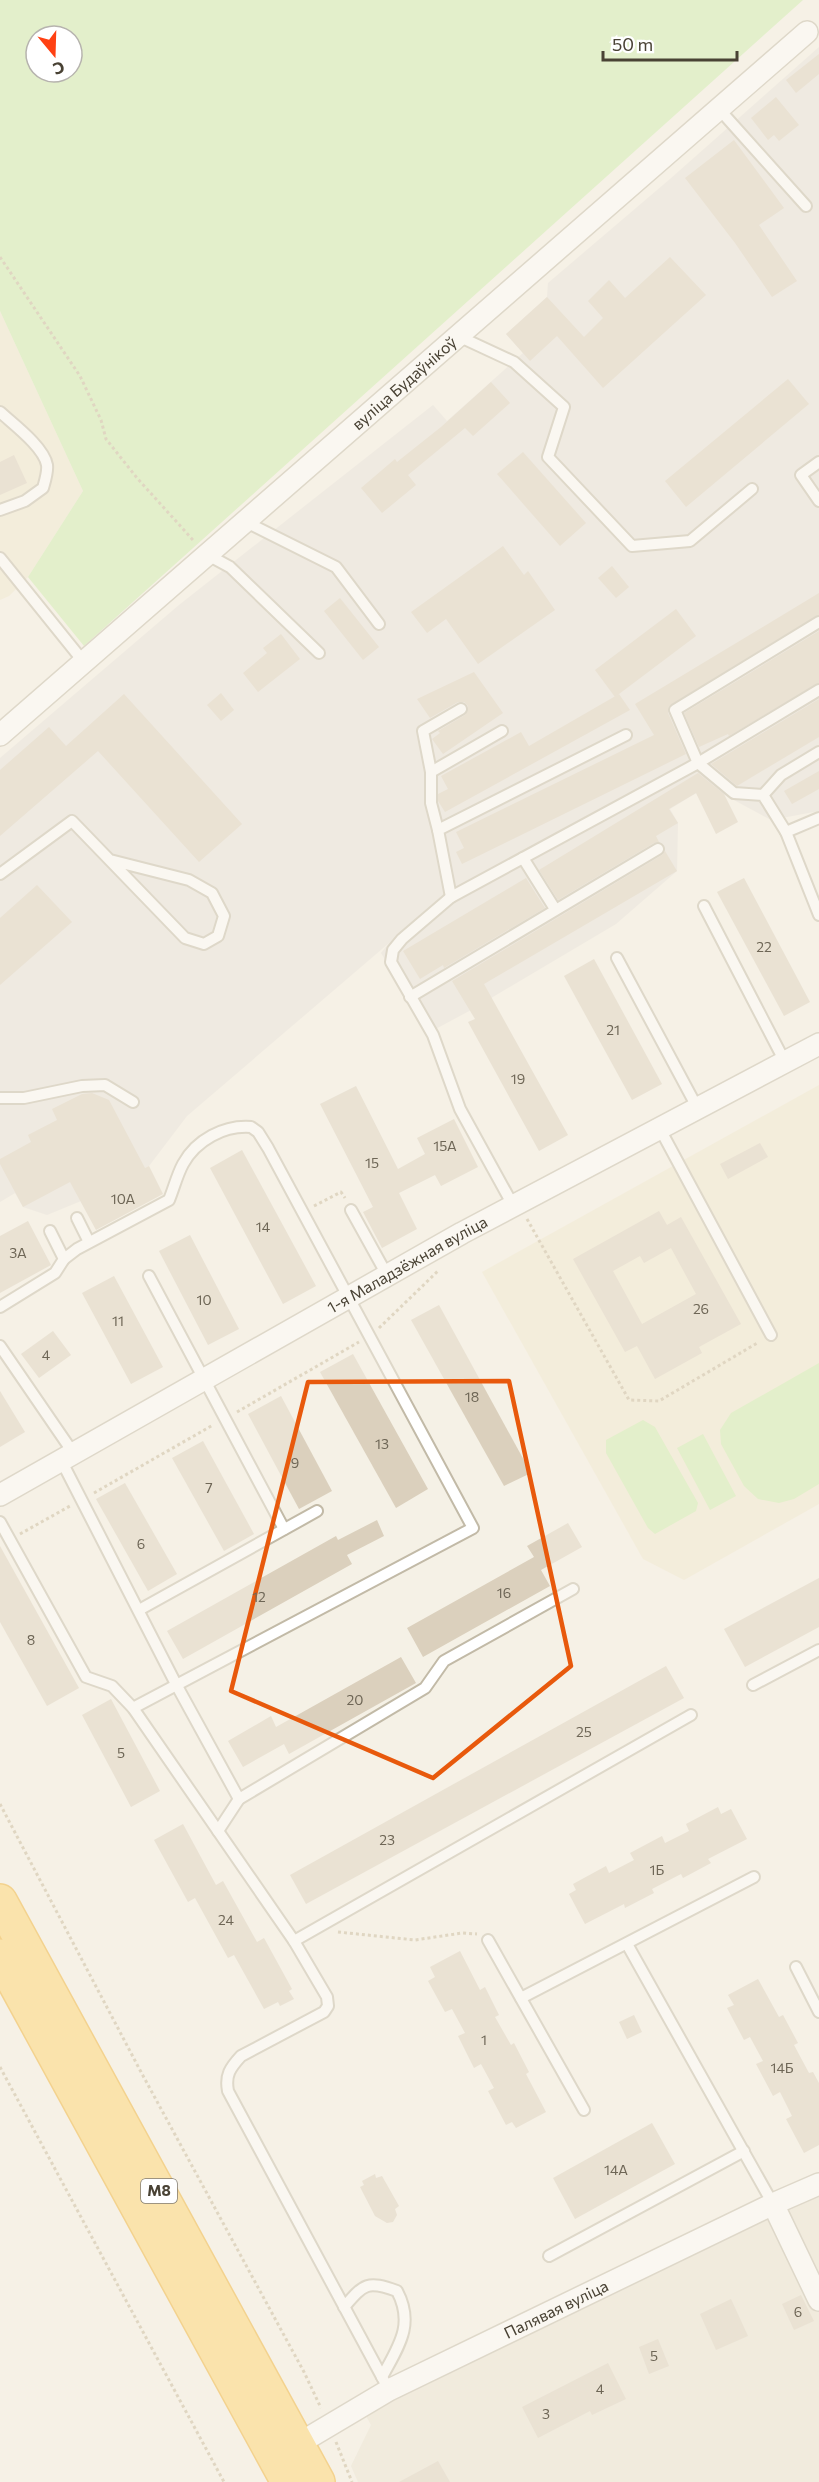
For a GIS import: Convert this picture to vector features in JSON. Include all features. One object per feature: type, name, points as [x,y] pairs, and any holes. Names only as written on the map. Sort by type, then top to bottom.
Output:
[{"type":"highway","name":"М8","points":[[0,1901],[287,2462]]},
{"type":"highway","name":"М8","points":[[0,1956],[287,2462],[318,2482]]},
{"type":"street","name":"вуліца Будаўнікоў","points":[[0,735],[807,32]]},
{"type":"street","name":"1-я Маладзёжная вуліца","points":[[0,1495],[387,1275],[819,1044]]},
{"type":"street","name":"Палявая вуліца","points":[[287,2462],[386,2383],[819,2184]]},
{"type":"street","points":[[773,2204],[819,2300]]},
{"type":"lane","points":[[719,109],[806,206]]},
{"type":"lane","points":[[458,336],[514,363],[564,407],[548,457],[632,546],[690,541],[752,489]]},
{"type":"lane","points":[[0,412],[39,450],[45,457],[47,466],[43,488],[25,501],[0,510]]},
{"type":"lane","points":[[819,462],[801,476],[819,501]]},
{"type":"lane","points":[[244,521],[336,567],[379,624]]},
{"type":"lane","points":[[206,554],[230,567],[319,653]]},
{"type":"lane","points":[[0,558],[83,661]]},
{"type":"lane","points":[[763,795],[734,793],[698,763],[675,710],[819,622]]},
{"type":"lane","points":[[514,1207],[460,1109],[433,1035],[391,962],[393,950],[402,939],[451,897],[698,763],[819,690]]},
{"type":"lane","points":[[451,897],[431,803],[430,771],[423,731],[461,709]]},
{"type":"lane","points":[[430,771],[502,731]]},
{"type":"lane","points":[[438,830],[626,735]]},
{"type":"lane","points":[[763,795],[781,775],[819,752]]},
{"type":"lane","points":[[763,795],[786,832],[819,915]]},
{"type":"lane","points":[[786,832],[819,818]]},
{"type":"lane","points":[[0,874],[72,820],[110,860],[185,938],[204,944],[218,936],[224,916],[212,893],[189,880],[110,860]]},
{"type":"lane","points":[[410,997],[658,849]]},
{"type":"lane","points":[[523,858],[555,909]]},
{"type":"lane","points":[[704,906],[785,1062]]},
{"type":"lane","points":[[617,958],[698,1109]]},
{"type":"lane","points":[[0,1098],[24,1098],[82,1086],[105,1085],[133,1102]]},
{"type":"lane","points":[[0,1306],[55,1273],[64,1259],[89,1242],[169,1200],[188,1155],[216,1133],[242,1126],[251,1127],[258,1132],[350,1296],[473,1528],[133,1708]]},
{"type":"lane","points":[[660,1129],[771,1335]]},
{"type":"lane","points":[[351,1210],[387,1275]]},
{"type":"lane","points":[[77,1218],[89,1242]]},
{"type":"lane","points":[[50,1231],[64,1259]]},
{"type":"lane","points":[[149,1276],[284,1529]]},
{"type":"lane","points":[[0,1346],[68,1457],[81,1500],[238,1799]]},
{"type":"lane","points":[[139,1610],[317,1511]]},
{"type":"lane","points":[[0,1522],[86,1677],[112,1686],[133,1708],[294,1941],[327,1997],[328,2006],[324,2012],[241,2056],[230,2067],[226,2079],[228,2091],[386,2383]]},
{"type":"lane","points":[[218,1831],[238,1799],[425,1688],[444,1661],[573,1589]]},
{"type":"lane","points":[[753,1685],[819,1650]]},
{"type":"lane","points":[[294,1941],[691,1715]]},
{"type":"lane","points":[[521,1998],[754,1878]]},
{"type":"lane","points":[[488,1940],[584,2110]]},
{"type":"lane","points":[[627,1944],[773,2204]]},
{"type":"lane","points":[[796,1967],[819,2012]]},
{"type":"lane","points":[[549,2256],[744,2151]]},
{"type":"lane","points":[[344,2307],[362,2286],[376,2283],[397,2291],[406,2320],[386,2383]]},
{"type":"path","points":[[0,256],[80,376],[101,420],[106,439],[137,478],[206,554]]},
{"type":"path","points":[[303,1212],[341,1192],[351,1210]]},
{"type":"path","points":[[538,1216],[528,1221],[629,1400],[659,1401],[771,1335]]},
{"type":"path","points":[[10,1539],[371,1336],[442,1267]]},
{"type":"path","points":[[0,1804],[304,2372],[330,2427],[352,2482]]},
{"type":"path","points":[[315,1929],[415,1940],[476,1934],[488,1940]]},
{"type":"path","points":[[0,2067],[224,2482]]},
{"type":"highlighted area","points":[[509,1381],[571,1666],[433,1778],[231,1691],[308,1382]]},
{"type":"shaded area","points":[[819,47],[819,811],[771,820],[708,786],[670,809],[678,823],[677,871],[616,924],[471,1010],[430,1032],[381,953],[389,943],[187,1116],[149,1166],[81,1201],[47,1215],[23,1207],[15,1193],[0,1202],[0,758],[179,605],[433,405],[447,421],[523,353],[506,334],[547,297],[548,283]]},
{"type":"shaded area","points":[[0,311],[83,491],[28,577],[9,596],[0,600]]},
{"type":"shaded area","points":[[819,1085],[819,1504],[684,1580],[643,1559],[482,1272]]},
{"type":"shaded area","points":[[819,2179],[819,2482],[358,2482],[351,2466],[371,2425],[356,2398],[470,2338],[720,2220]]},
{"type":"green space","points":[[0,0],[803,0],[84,646],[28,577],[83,491],[0,311]]},
{"type":"green space","points":[[819,1363],[819,1484],[794,1499],[779,1503],[758,1499],[744,1486],[721,1444],[720,1430],[731,1413]]},
{"type":"green space","points":[[643,1420],[655,1427],[698,1503],[696,1511],[655,1534],[648,1528],[606,1453],[606,1440]]},
{"type":"green space","points":[[703,1434],[736,1496],[710,1510],[677,1448]]},
{"type":"building","points":[[819,54],[819,74],[796,93],[786,80]]},
{"type":"building","points":[[776,97],[799,125],[779,141],[774,135],[768,140],[751,118]]},
{"type":"building","points":[[734,140],[784,208],[759,225],[797,281],[772,297],[735,243],[685,178]]},
{"type":"building","points":[[670,257],[706,295],[603,388],[557,336],[530,361],[506,334],[547,297],[584,337],[603,318],[588,301],[609,280],[625,298]]},
{"type":"building","points":[[788,379],[809,404],[686,507],[665,481]]},
{"type":"building","points":[[491,382],[510,403],[473,436],[465,428],[408,475],[416,485],[382,513],[361,488],[395,459],[397,462],[441,427]]},
{"type":"building","points":[[523,452],[586,523],[560,546],[497,474]]},
{"type":"building","points":[[14,455],[27,483],[0,495],[0,462]]},
{"type":"building","points":[[503,546],[524,575],[528,571],[555,610],[478,664],[446,619],[427,633],[411,612]]},
{"type":"building","points":[[612,566],[629,587],[616,598],[598,578]]},
{"type":"building","points":[[819,593],[819,615],[669,706],[668,713],[686,754],[462,864],[456,852],[464,848],[456,832],[654,735],[635,704]]},
{"type":"building","points":[[340,598],[379,647],[363,660],[324,611]]},
{"type":"building","points":[[676,609],[696,636],[615,697],[595,670]]},
{"type":"building","points":[[819,631],[819,683],[729,736],[728,734],[699,747],[684,713]]},
{"type":"building","points":[[281,634],[300,659],[258,692],[243,673],[267,653],[263,648]]},
{"type":"building","points":[[474,672],[503,713],[443,754],[432,739],[440,733],[438,731],[465,715],[468,706],[464,702],[458,702],[430,718],[417,699]]},
{"type":"building","points":[[221,693],[234,710],[221,721],[207,705]]},
{"type":"building","points":[[124,694],[242,824],[199,862],[98,751],[0,836],[0,770],[49,727],[66,746]]},
{"type":"building","points":[[619,694],[630,710],[445,812],[438,801],[438,794],[448,789],[441,776],[521,732],[529,746]]},
{"type":"building","points":[[819,699],[819,737],[737,786],[711,764]]},
{"type":"building","points":[[819,771],[819,789],[792,804],[784,791]]},
{"type":"building","points":[[698,773],[724,794],[738,822],[716,834],[696,793],[669,809],[678,823],[656,836],[659,842],[558,900],[539,870]]},
{"type":"building","points":[[665,851],[677,871],[484,984],[568,1135],[539,1151],[468,1022],[475,1019],[452,981],[662,855]]},
{"type":"building","points":[[526,878],[545,908],[444,968],[443,965],[420,979],[403,951]]},
{"type":"building","points":[[744,878],[810,1002],[784,1016],[717,892]]},
{"type":"building","points":[[37,885],[72,922],[0,985],[0,918]]},
{"type":"building","points":[[594,959],[662,1084],[632,1100],[564,976]]},
{"type":"building","points":[[356,1086],[398,1169],[425,1154],[417,1138],[454,1119],[478,1167],[441,1186],[435,1175],[399,1193],[417,1229],[382,1248],[363,1212],[373,1207],[320,1104]]},
{"type":"building","points":[[92,1093],[109,1100],[145,1168],[149,1166],[163,1194],[96,1230],[70,1182],[23,1207],[0,1164],[0,1159],[31,1142],[28,1135],[57,1120],[52,1109],[82,1094]]},
{"type":"building","points":[[760,1143],[768,1157],[728,1179],[720,1164]]},
{"type":"building","points":[[242,1150],[316,1286],[283,1304],[210,1168]]},
{"type":"building","points":[[659,1211],[667,1225],[681,1217],[741,1324],[699,1347],[702,1353],[655,1379],[637,1346],[625,1352],[573,1259]],"holes":[[[671,1248],[696,1294],[642,1324],[613,1271],[640,1256],[644,1263]]]},
{"type":"building","points":[[28,1221],[51,1265],[0,1293],[0,1236]]},
{"type":"building","points":[[190,1235],[239,1329],[208,1345],[159,1251]]},
{"type":"building","points":[[114,1276],[163,1367],[131,1384],[82,1293]]},
{"type":"building","points":[[439,1305],[531,1473],[504,1486],[411,1320]]},
{"type":"building","points":[[53,1331],[71,1355],[39,1378],[21,1354]]},
{"type":"building","points":[[353,1354],[428,1489],[396,1508],[320,1372]]},
{"type":"building","points":[[0,1391],[25,1432],[0,1447]]},
{"type":"building","points":[[281,1396],[332,1491],[299,1509],[248,1414]]},
{"type":"building","points":[[203,1441],[254,1534],[224,1551],[172,1458]]},
{"type":"building","points":[[125,1483],[177,1574],[148,1591],[96,1499]]},
{"type":"building","points":[[377,1520],[384,1536],[347,1555],[352,1564],[183,1659],[167,1631],[336,1536],[338,1540]]},
{"type":"building","points":[[568,1523],[582,1547],[541,1570],[550,1586],[423,1657],[407,1628],[534,1557],[527,1546]]},
{"type":"building","points":[[0,1546],[79,1688],[47,1706],[0,1622]]},
{"type":"building","points":[[819,1578],[819,1627],[745,1667],[724,1629]]},
{"type":"building","points":[[401,1657],[416,1683],[289,1754],[284,1744],[243,1767],[228,1741],[271,1716],[276,1727]]},
{"type":"building","points":[[666,1666],[684,1698],[306,1904],[290,1875]]},
{"type":"building","points":[[111,1699],[160,1791],[131,1807],[82,1715]]},
{"type":"building","points":[[718,1807],[721,1814],[731,1809],[747,1839],[708,1859],[711,1863],[683,1878],[681,1874],[652,1889],[654,1893],[625,1908],[624,1904],[585,1924],[569,1894],[576,1890],[573,1884],[606,1866],[609,1873],[634,1860],[630,1853],[662,1836],[665,1843],[689,1831],[686,1824]]},
{"type":"building","points":[[183,1824],[216,1885],[223,1881],[257,1942],[264,1938],[292,1989],[289,1991],[294,1999],[280,2006],[278,2002],[264,2009],[234,1955],[228,1958],[195,1898],[188,1902],[154,1840]]},
{"type":"building","points":[[460,1951],[480,1990],[485,1987],[499,2015],[495,2017],[511,2045],[514,2043],[529,2072],[526,2074],[546,2112],[516,2128],[512,2122],[506,2125],[488,2091],[494,2088],[481,2064],[474,2068],[458,2036],[465,2033],[452,2009],[445,2012],[428,1981],[435,1977],[430,1967]]},
{"type":"building","points":[[758,1979],[779,2017],[783,2015],[798,2043],[794,2045],[809,2073],[813,2072],[819,2083],[819,2145],[804,2153],[786,2119],[792,2116],[780,2092],[773,2096],[756,2064],[763,2061],[750,2037],[744,2040],[727,2008],[734,2005],[728,1995]]},
{"type":"building","points":[[634,2015],[642,2032],[627,2039],[619,2022]]},
{"type":"building","points":[[652,2123],[675,2164],[575,2219],[553,2178]]},
{"type":"building","points":[[375,2174],[376,2178],[382,2176],[399,2206],[395,2209],[397,2215],[393,2222],[387,2223],[375,2216],[360,2187],[364,2185],[362,2181]]},
{"type":"building","points":[[801,2295],[814,2321],[794,2330],[782,2304]]},
{"type":"building","points":[[731,2299],[748,2336],[716,2350],[700,2314]]},
{"type":"building","points":[[658,2339],[669,2366],[649,2374],[639,2347]]},
{"type":"building","points":[[608,2363],[626,2399],[592,2415],[590,2411],[538,2438],[522,2407]]},
{"type":"building","points":[[438,2461],[450,2482],[399,2482]]}]
